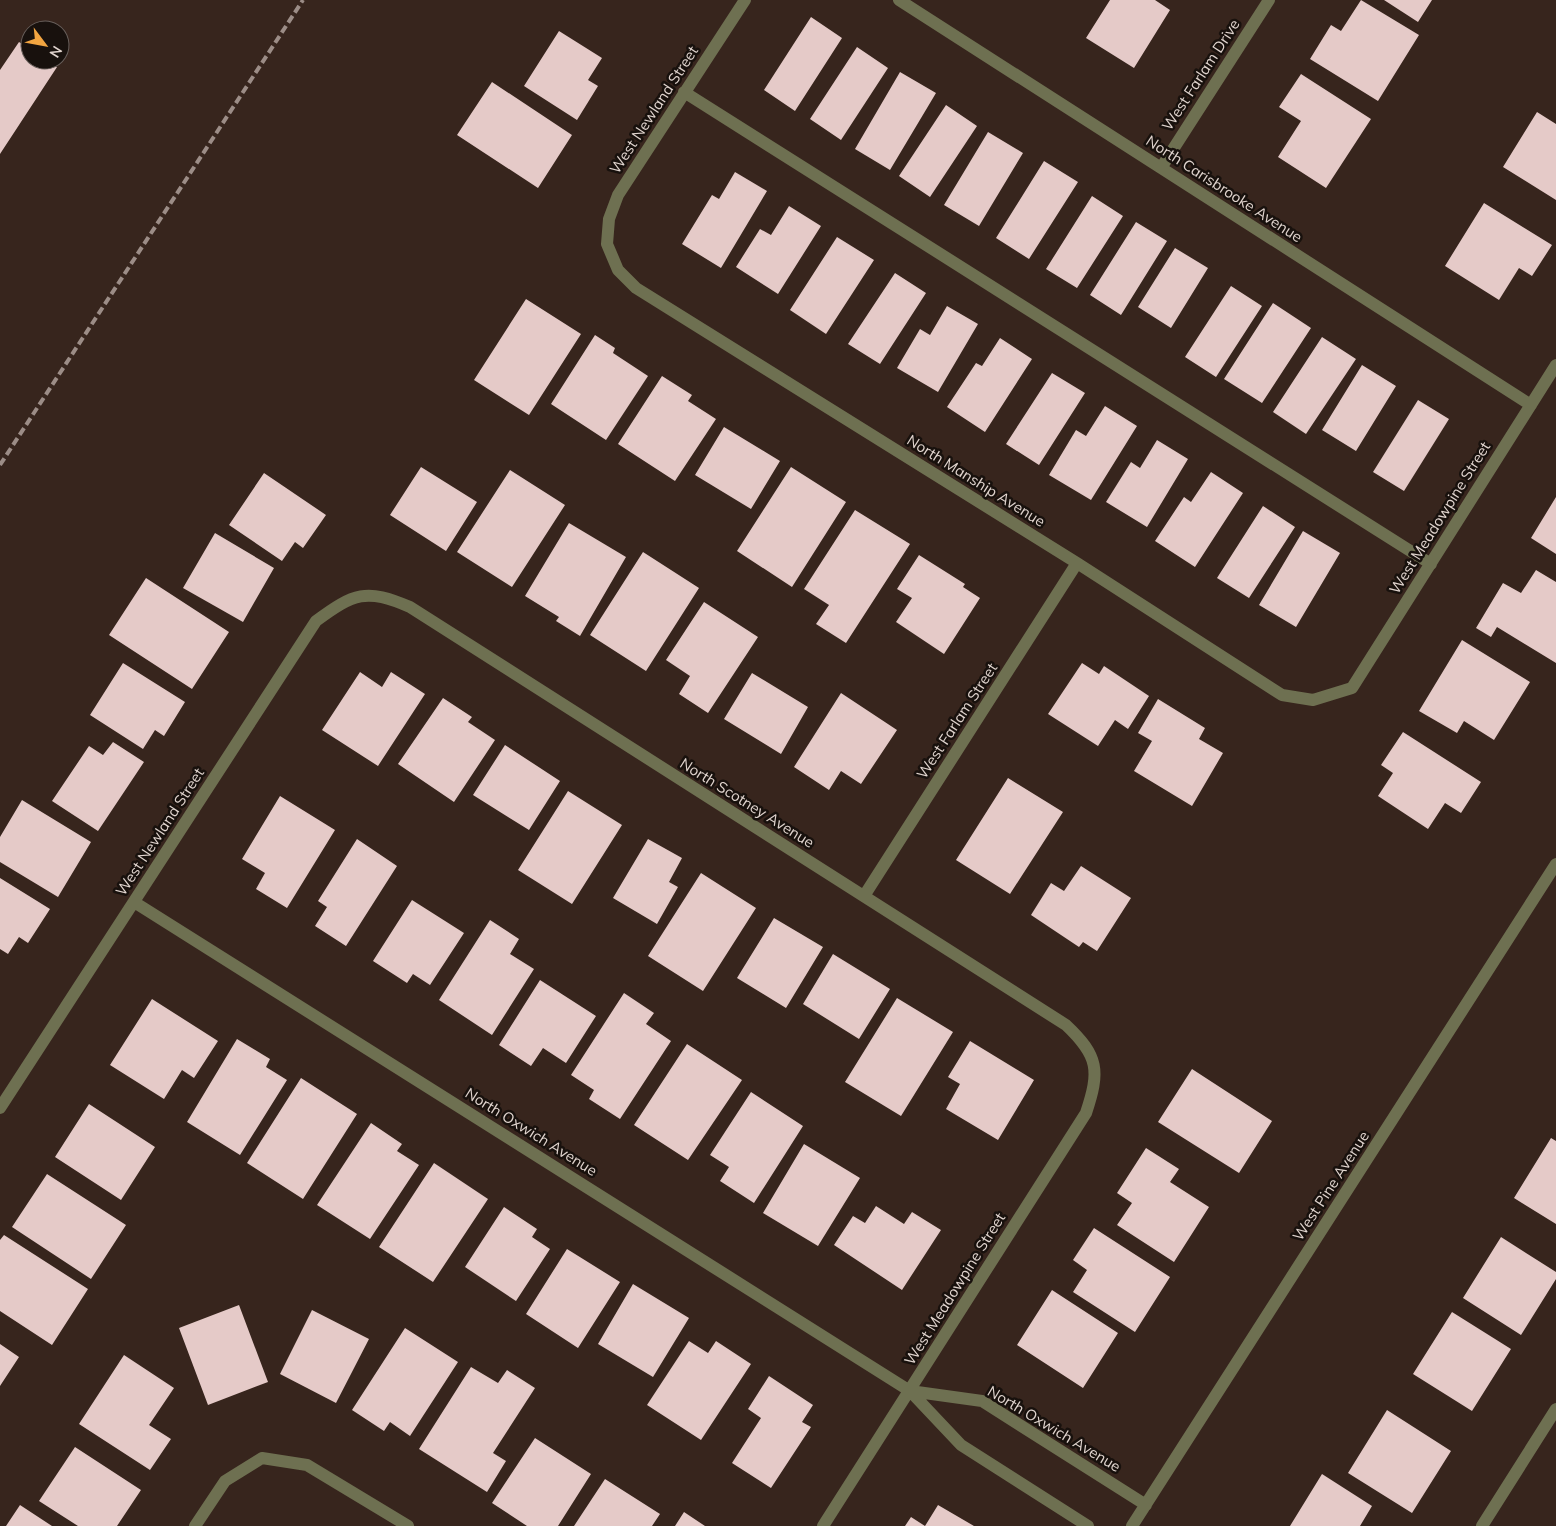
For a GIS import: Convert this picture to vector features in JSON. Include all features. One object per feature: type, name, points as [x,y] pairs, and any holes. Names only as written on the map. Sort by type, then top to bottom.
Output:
[{"type":"street","name":"West Newland Street","points":[[607,244],[609,220],[618,195],[745,0]]},
{"type":"street","name":"North Carisbrooke Avenue","points":[[899,0],[1531,405]]},
{"type":"street","name":"West Farlam Drive","points":[[1161,168],[1269,0]]},
{"type":"street","points":[[684,92],[1431,564]]},
{"type":"street","name":"North Manship Avenue","points":[[607,244],[618,270],[636,288],[1077,563],[1282,695],[1313,700],[1352,688]]},
{"type":"street","name":"West Meadowpine Street","points":[[1352,688],[1556,365]]},
{"type":"street","name":"West Farlam Street","points":[[864,896],[1077,563]]},
{"type":"street","name":"West Newland Street","points":[[0,1108],[316,621],[339,604],[366,595]]},
{"type":"street","name":"North Scotney Avenue","points":[[366,595],[387,597],[410,608],[1066,1025],[1083,1040],[1094,1062]]},
{"type":"street","name":"West Pine Avenue","points":[[1132,1526],[1556,864]]},
{"type":"street","name":"North Oxwich Avenue","points":[[134,902],[910,1391],[961,1445],[1088,1526]]},
{"type":"street","name":"West Meadowpine Street","points":[[823,1526],[1086,1113],[1094,1088],[1094,1062]]},
{"type":"street","name":"North Oxwich Avenue","points":[[910,1391],[982,1401],[1146,1505]]},
{"type":"street","points":[[1482,1526],[1556,1409]]},
{"type":"street","points":[[196,1526],[225,1481],[262,1458],[307,1465],[408,1526]]},
{"type":"building","points":[[1110,0],[1155,0],[1170,10],[1134,68],[1086,38]]},
{"type":"building","points":[[1361,0],[1419,35],[1378,101],[1310,59],[1331,25],[1341,31]]},
{"type":"building","points":[[1384,0],[1432,0],[1418,22]]},
{"type":"building","points":[[811,17],[842,38],[795,111],[764,90]]},
{"type":"building","points":[[559,31],[602,58],[588,80],[598,86],[577,120],[524,86]]},
{"type":"building","points":[[19,42],[20,70],[55,70],[0,154],[0,70]]},
{"type":"building","points":[[857,47],[888,68],[841,140],[810,119]]},
{"type":"building","points":[[900,72],[936,93],[890,170],[855,149]]},
{"type":"building","points":[[1301,74],[1371,119],[1326,188],[1278,157],[1301,121],[1279,107]]},
{"type":"building","points":[[492,82],[572,135],[538,188],[457,135]]},
{"type":"building","points":[[946,105],[977,126],[930,197],[899,176]]},
{"type":"building","points":[[1537,112],[1556,124],[1556,200],[1503,167]]},
{"type":"building","points":[[988,132],[1023,153],[979,226],[944,205]]},
{"type":"building","points":[[1044,161],[1078,182],[1029,259],[996,238]]},
{"type":"building","points":[[735,172],[767,191],[721,268],[682,244],[712,195],[719,199]]},
{"type":"building","points":[[1092,196],[1123,216],[1077,288],[1046,269]]},
{"type":"building","points":[[1484,203],[1552,245],[1532,276],[1519,268],[1499,300],[1445,266]]},
{"type":"building","points":[[789,206],[821,226],[778,294],[736,267],[760,229],[771,235]]},
{"type":"building","points":[[1136,222],[1167,241],[1121,315],[1090,295]]},
{"type":"building","points":[[837,237],[874,260],[826,334],[790,310]]},
{"type":"building","points":[[1175,248],[1208,268],[1171,328],[1138,307]]},
{"type":"building","points":[[895,273],[926,293],[880,364],[848,344]]},
{"type":"building","points":[[1231,286],[1262,306],[1216,377],[1185,357]]},
{"type":"building","points":[[526,299],[581,334],[529,415],[474,380]]},
{"type":"building","points":[[1273,303],[1311,328],[1262,403],[1224,379]]},
{"type":"building","points":[[947,306],[978,324],[938,392],[897,368],[920,329],[930,335]]},
{"type":"building","points":[[595,335],[615,348],[613,353],[648,376],[606,440],[551,404]]},
{"type":"building","points":[[1322,337],[1356,359],[1306,434],[1273,412]]},
{"type":"building","points":[[1000,338],[1032,359],[985,432],[947,407],[976,363],[982,366]]},
{"type":"building","points":[[1362,365],[1396,386],[1356,451],[1322,430]]},
{"type":"building","points":[[1052,373],[1085,393],[1039,465],[1006,444]]},
{"type":"building","points":[[662,376],[692,395],[688,401],[716,419],[675,481],[618,444]]},
{"type":"building","points":[[1418,400],[1449,419],[1404,491],[1373,472]]},
{"type":"building","points":[[1105,406],[1137,426],[1091,500],[1049,475],[1076,430],[1086,436]]},
{"type":"building","points":[[724,427],[780,461],[751,509],[695,475]]},
{"type":"building","points":[[1157,440],[1188,459],[1147,527],[1106,502],[1131,462],[1140,468]]},
{"type":"building","points":[[421,467],[477,502],[446,551],[390,515]]},
{"type":"building","points":[[791,467],[846,502],[792,587],[737,551]]},
{"type":"building","points":[[510,470],[565,505],[512,587],[457,552]]},
{"type":"building","points":[[1211,472],[1243,493],[1195,567],[1155,541],[1184,497],[1191,502]]},
{"type":"building","points":[[264,473],[326,515],[303,548],[295,542],[282,561],[229,525]]},
{"type":"building","points":[[1556,497],[1556,554],[1531,538]]},
{"type":"building","points":[[1263,506],[1295,527],[1249,598],[1217,578]]},
{"type":"building","points":[[855,510],[910,544],[846,643],[816,624],[829,605],[804,589]]},
{"type":"building","points":[[569,523],[626,557],[580,636],[556,621],[559,617],[525,596]]},
{"type":"building","points":[[1303,531],[1340,553],[1296,627],[1259,605]]},
{"type":"building","points":[[215,533],[274,568],[243,622],[183,588]]},
{"type":"building","points":[[643,552],[699,588],[646,671],[590,635]]},
{"type":"building","points":[[919,555],[965,584],[963,587],[980,598],[944,654],[896,622],[912,598],[897,589]]},
{"type":"building","points":[[1536,570],[1556,582],[1556,663],[1497,627],[1491,637],[1476,628],[1503,583],[1521,593]]},
{"type":"building","points":[[146,578],[229,632],[192,689],[109,635]]},
{"type":"building","points":[[704,602],[758,637],[708,713],[679,694],[690,676],[666,660]]},
{"type":"building","points":[[1462,640],[1530,682],[1494,740],[1464,721],[1457,733],[1419,711]]},
{"type":"building","points":[[123,663],[185,702],[164,736],[155,730],[143,749],[90,715]]},
{"type":"building","points":[[1082,663],[1099,674],[1104,666],[1149,696],[1128,729],[1115,720],[1098,746],[1048,714]]},
{"type":"building","points":[[360,672],[382,687],[391,672],[425,694],[378,766],[322,730]]},
{"type":"building","points":[[752,673],[808,707],[781,754],[724,719]]},
{"type":"building","points":[[841,693],[897,730],[861,784],[841,771],[829,790],[794,767]]},
{"type":"building","points":[[443,698],[472,717],[468,722],[495,740],[454,802],[398,764]]},
{"type":"building","points":[[1158,699],[1205,728],[1199,739],[1223,753],[1192,806],[1134,771],[1152,741],[1138,733]]},
{"type":"building","points":[[1403,732],[1481,782],[1461,813],[1445,803],[1428,829],[1378,796],[1393,773],[1381,765]]},
{"type":"building","points":[[113,742],[144,762],[98,831],[52,801],[89,746],[103,755]]},
{"type":"building","points":[[505,745],[560,781],[529,830],[473,795]]},
{"type":"building","points":[[1008,778],[1063,812],[1010,894],[956,860]]},
{"type":"building","points":[[568,791],[622,825],[572,904],[518,870]]},
{"type":"building","points":[[280,796],[335,830],[287,908],[256,889],[265,873],[242,859]]},
{"type":"building","points":[[22,800],[91,842],[58,897],[0,862],[0,837]]},
{"type":"building","points":[[357,839],[397,866],[346,946],[315,926],[327,907],[318,901]]},
{"type":"building","points":[[648,839],[682,858],[669,882],[678,887],[657,924],[613,898]]},
{"type":"building","points":[[1081,866],[1131,898],[1097,951],[1083,942],[1079,947],[1031,915],[1051,883],[1064,891]]},
{"type":"building","points":[[701,873],[756,908],[703,991],[648,956]]},
{"type":"building","points":[[0,878],[50,909],[28,943],[19,937],[8,954],[0,949]]},
{"type":"building","points":[[412,900],[464,933],[430,985],[413,974],[407,983],[373,961]]},
{"type":"building","points":[[774,918],[823,947],[786,1008],[737,978]]},
{"type":"building","points":[[490,920],[519,939],[510,954],[534,969],[492,1035],[439,1000]]},
{"type":"building","points":[[833,954],[890,989],[859,1039],[803,1004]]},
{"type":"building","points":[[540,980],[596,1016],[566,1063],[543,1048],[531,1066],[499,1045]]},
{"type":"building","points":[[624,993],[654,1013],[646,1024],[671,1041],[620,1119],[589,1099],[594,1090],[571,1075]]},
{"type":"building","points":[[897,998],[953,1032],[901,1116],[845,1082]]},
{"type":"building","points":[[152,999],[218,1041],[194,1078],[182,1070],[164,1099],[110,1065]]},
{"type":"building","points":[[237,1039],[270,1059],[266,1067],[287,1080],[240,1155],[187,1122]]},
{"type":"building","points":[[970,1041],[1034,1080],[998,1140],[946,1109],[960,1084],[948,1077]]},
{"type":"building","points":[[687,1044],[742,1080],[688,1160],[634,1125]]},
{"type":"building","points":[[1192,1069],[1272,1121],[1239,1173],[1158,1122]]},
{"type":"building","points":[[301,1078],[357,1114],[303,1199],[247,1163]]},
{"type":"building","points":[[751,1092],[803,1126],[754,1203],[720,1181],[729,1167],[710,1155]]},
{"type":"building","points":[[89,1104],[155,1147],[121,1200],[55,1157]]},
{"type":"building","points":[[371,1123],[402,1144],[397,1151],[419,1165],[370,1239],[317,1205]]},
{"type":"building","points":[[1551,1138],[1556,1141],[1556,1224],[1514,1198]]},
{"type":"building","points":[[804,1144],[860,1178],[818,1246],[763,1213]]},
{"type":"building","points":[[1146,1148],[1179,1169],[1170,1182],[1209,1207],[1174,1262],[1117,1225],[1132,1203],[1117,1193]]},
{"type":"building","points":[[434,1163],[488,1199],[433,1282],[379,1247]]},
{"type":"building","points":[[47,1174],[126,1225],[91,1279],[12,1227]]},
{"type":"building","points":[[876,1206],[904,1224],[912,1212],[941,1230],[902,1290],[834,1245],[853,1216],[865,1223]]},
{"type":"building","points":[[504,1207],[537,1229],[532,1237],[550,1249],[516,1301],[465,1267]]},
{"type":"building","points":[[1094,1228],[1170,1277],[1135,1332],[1073,1292],[1087,1270],[1073,1260]]},
{"type":"building","points":[[4,1235],[88,1289],[52,1345],[0,1311],[0,1240]]},
{"type":"building","points":[[1501,1237],[1556,1272],[1556,1279],[1521,1335],[1463,1298]]},
{"type":"building","points":[[567,1249],[620,1282],[578,1348],[526,1314]]},
{"type":"building","points":[[633,1284],[689,1318],[653,1377],[598,1344]]},
{"type":"building","points":[[1052,1290],[1118,1333],[1083,1388],[1017,1345]]},
{"type":"building","points":[[239,1305],[268,1382],[208,1405],[179,1328]]},
{"type":"building","points":[[312,1310],[369,1339],[336,1403],[280,1374]]},
{"type":"building","points":[[1452,1312],[1511,1349],[1472,1411],[1413,1374]]},
{"type":"building","points":[[405,1328],[458,1362],[410,1436],[390,1422],[384,1431],[352,1410]]},
{"type":"building","points":[[689,1341],[708,1353],[716,1341],[751,1364],[701,1440],[647,1405]]},
{"type":"building","points":[[0,1344],[19,1357],[0,1386]]},
{"type":"building","points":[[124,1355],[174,1388],[149,1425],[171,1439],[150,1470],[79,1424]]},
{"type":"building","points":[[471,1367],[498,1383],[507,1370],[535,1388],[493,1453],[506,1461],[487,1492],[419,1449]]},
{"type":"building","points":[[769,1376],[813,1405],[802,1422],[811,1427],[771,1488],[732,1463],[761,1418],[748,1409]]},
{"type":"building","points":[[1387,1410],[1451,1451],[1412,1513],[1348,1473]]},
{"type":"building","points":[[535,1438],[591,1474],[558,1526],[527,1526],[492,1503]]},
{"type":"building","points":[[75,1447],[141,1490],[117,1526],[78,1526],[39,1501]]},
{"type":"building","points":[[1322,1474],[1372,1506],[1360,1526],[1290,1526]]},
{"type":"building","points":[[605,1479],[660,1514],[652,1526],[574,1526]]},
{"type":"building","points":[[20,1505],[52,1526],[6,1526]]},
{"type":"building","points":[[938,1505],[974,1526],[925,1526]]},
{"type":"building","points":[[684,1512],[705,1526],[675,1526]]},
{"type":"building","points":[[911,1517],[925,1526],[905,1526]]},
{"type":"railway","points":[[0,465],[303,0]]}]
